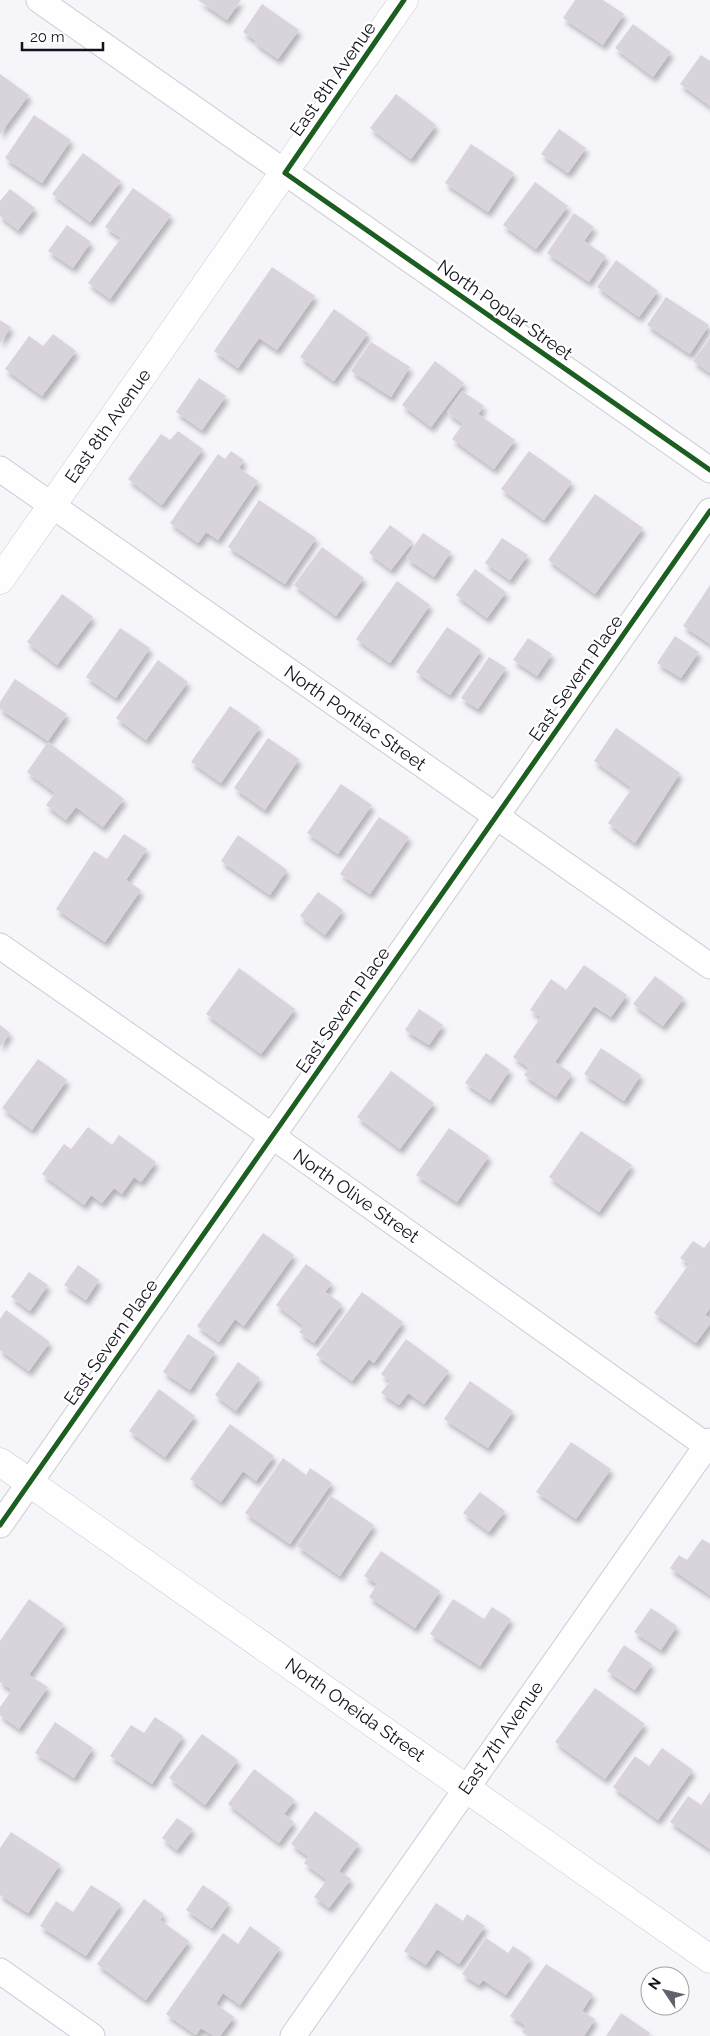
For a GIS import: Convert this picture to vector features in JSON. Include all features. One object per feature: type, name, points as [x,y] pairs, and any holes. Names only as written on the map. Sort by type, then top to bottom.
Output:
[{"type":"street","name":"North Poplar Street","points":[[39,0],[710,470]]},
{"type":"street","name":"East 8th Avenue","points":[[0,580],[404,0]]},
{"type":"street","name":"North Pontiac Street","points":[[0,469],[710,966]]},
{"type":"street","name":"East Severn Place","points":[[0,1525],[710,511]]},
{"type":"street","name":"North Olive Street","points":[[0,946],[709,1445]]},
{"type":"street","name":"East 7th Avenue","points":[[292,2036],[709,1445]]},
{"type":"street","name":"North Oneida Street","points":[[0,1462],[710,1959]]},
{"type":"street","points":[[0,1971],[92,2036]]},
{"type":"building","points":[[198,0],[241,0],[227,20]]},
{"type":"building","points":[[575,0],[603,0],[624,14],[603,45],[563,18]]},
{"type":"building","points":[[262,4],[299,30],[278,59],[243,32]]},
{"type":"building","points":[[633,24],[671,52],[653,77],[615,48]]},
{"type":"building","points":[[701,55],[710,61],[710,106],[680,84]]},
{"type":"building","points":[[0,74],[29,95],[0,134]]},
{"type":"building","points":[[396,94],[436,125],[411,159],[370,128]]},
{"type":"building","points":[[34,115],[71,140],[42,183],[5,158]]},
{"type":"building","points":[[559,129],[586,148],[568,173],[541,154]]},
{"type":"building","points":[[471,144],[514,173],[488,212],[445,183]]},
{"type":"building","points":[[83,153],[121,181],[90,222],[52,194]]},
{"type":"building","points":[[535,182],[568,206],[536,249],[503,225]]},
{"type":"building","points":[[133,188],[171,215],[110,299],[88,283],[121,238],[105,227]]},
{"type":"building","points":[[10,189],[35,208],[18,230],[0,216],[0,201]]},
{"type":"building","points":[[574,213],[594,227],[584,241],[606,256],[589,282],[547,253]]},
{"type":"building","points":[[67,225],[91,242],[73,268],[48,251]]},
{"type":"building","points":[[616,260],[658,291],[639,317],[597,287]]},
{"type":"building","points":[[272,267],[315,296],[277,350],[259,338],[238,368],[214,351]]},
{"type":"building","points":[[666,297],[709,325],[690,354],[647,325]]},
{"type":"building","points":[[334,309],[368,333],[334,381],[300,357]]},
{"type":"building","points":[[0,320],[11,327],[0,343]]},
{"type":"building","points":[[53,334],[76,351],[42,396],[5,369],[29,336],[43,346]]},
{"type":"building","points":[[710,338],[710,373],[693,361]]},
{"type":"building","points":[[371,342],[410,367],[391,397],[351,371]]},
{"type":"building","points":[[435,361],[464,383],[431,427],[402,405]]},
{"type":"building","points":[[199,378],[226,396],[202,430],[176,412]]},
{"type":"building","points":[[462,391],[484,406],[478,414],[515,440],[494,469],[452,439],[463,424],[447,412]]},
{"type":"building","points":[[178,431],[203,449],[162,505],[128,479],[161,434],[170,440]]},
{"type":"building","points":[[231,451],[244,460],[239,468],[258,481],[218,540],[206,532],[198,543],[170,523],[218,454],[225,459]]},
{"type":"building","points":[[529,451],[572,482],[544,520],[501,489]]},
{"type":"building","points":[[595,494],[643,528],[595,594],[548,560]]},
{"type":"building","points":[[259,500],[316,538],[285,584],[228,547]]},
{"type":"building","points":[[390,525],[413,542],[391,570],[369,553]]},
{"type":"building","points":[[423,533],[451,552],[434,577],[406,558]]},
{"type":"building","points":[[502,538],[528,555],[510,580],[485,563]]},
{"type":"building","points":[[322,547],[364,578],[336,616],[294,585]]},
{"type":"building","points":[[475,569],[506,592],[487,618],[456,595]]},
{"type":"building","points":[[397,581],[430,605],[390,663],[356,639]]},
{"type":"building","points":[[710,585],[710,644],[683,626]]},
{"type":"building","points":[[62,594],[93,617],[57,665],[27,642]]},
{"type":"building","points":[[447,627],[481,650],[450,695],[416,672]]},
{"type":"building","points":[[120,628],[150,648],[116,698],[86,677]]},
{"type":"building","points":[[675,636],[699,652],[681,678],[657,663]]},
{"type":"building","points":[[528,638],[552,654],[537,676],[513,660]]},
{"type":"building","points":[[489,657],[506,668],[478,709],[461,698]]},
{"type":"building","points":[[158,660],[188,682],[146,740],[116,718]]},
{"type":"building","points":[[15,679],[67,714],[48,741],[0,709],[0,702]]},
{"type":"building","points":[[230,706],[260,727],[221,783],[191,762]]},
{"type":"building","points":[[616,728],[680,773],[635,843],[608,823],[632,788],[594,761]]},
{"type":"building","points":[[268,738],[299,759],[265,810],[234,788]]},
{"type":"building","points":[[48,742],[124,799],[103,827],[76,807],[66,820],[46,805],[55,793],[27,772]]},
{"type":"building","points":[[341,784],[372,805],[338,854],[307,833]]},
{"type":"building","points":[[379,817],[409,837],[370,894],[340,874]]},
{"type":"building","points":[[124,834],[147,849],[126,880],[141,890],[105,942],[56,909],[94,851],[107,859]]},
{"type":"building","points":[[238,835],[287,870],[270,895],[221,861]]},
{"type":"building","points":[[318,892],[343,910],[325,935],[300,916]]},
{"type":"building","points":[[584,965],[627,995],[611,1017],[594,1006],[555,1062],[572,1074],[556,1097],[524,1075],[529,1068],[513,1057],[541,1017],[530,1010],[551,979],[566,990]]},
{"type":"building","points":[[239,968],[295,1009],[261,1054],[206,1014]]},
{"type":"building","points":[[655,976],[684,998],[663,1026],[633,1004]]},
{"type":"building","points":[[419,1009],[443,1025],[429,1045],[405,1030]]},
{"type":"building","points":[[0,1025],[10,1033],[0,1047]]},
{"type":"building","points":[[601,1048],[641,1075],[624,1101],[584,1074]]},
{"type":"building","points":[[486,1053],[510,1070],[490,1100],[465,1083]]},
{"type":"building","points":[[38,1059],[67,1080],[32,1130],[2,1108]]},
{"type":"building","points":[[391,1071],[434,1103],[400,1149],[357,1117]]},
{"type":"building","points":[[88,1127],[112,1145],[119,1135],[156,1162],[141,1182],[134,1177],[122,1194],[114,1188],[102,1203],[91,1195],[84,1205],[42,1174],[64,1144],[71,1149]]},
{"type":"building","points":[[449,1128],[489,1156],[457,1202],[416,1175]]},
{"type":"building","points":[[581,1131],[632,1165],[599,1212],[549,1177]]},
{"type":"building","points":[[263,1233],[294,1255],[244,1326],[235,1319],[219,1342],[197,1326]]},
{"type":"building","points":[[710,1240],[710,1308],[705,1315],[710,1319],[710,1324],[696,1343],[654,1313],[689,1264],[680,1258],[693,1241],[704,1248]]},
{"type":"building","points":[[306,1264],[332,1283],[325,1292],[342,1304],[314,1343],[299,1332],[304,1326],[276,1305]]},
{"type":"building","points":[[78,1265],[99,1280],[86,1300],[64,1285]]},
{"type":"building","points":[[29,1272],[48,1285],[30,1311],[11,1297]]},
{"type":"building","points":[[362,1292],[403,1322],[374,1363],[369,1359],[352,1381],[316,1355]]},
{"type":"building","points":[[6,1310],[50,1342],[29,1371],[0,1350],[0,1319]]},
{"type":"building","points":[[188,1334],[215,1352],[190,1390],[163,1372]]},
{"type":"building","points":[[406,1339],[449,1371],[424,1404],[408,1393],[399,1405],[381,1393],[390,1381],[381,1374]]},
{"type":"building","points":[[238,1362],[260,1378],[236,1411],[215,1395]]},
{"type":"building","points":[[470,1381],[513,1411],[488,1448],[444,1419]]},
{"type":"building","points":[[159,1389],[195,1416],[165,1457],[129,1431]]},
{"type":"building","points":[[230,1424],[274,1456],[256,1481],[243,1471],[221,1502],[190,1479]]},
{"type":"building","points":[[571,1442],[611,1469],[576,1519],[536,1492]]},
{"type":"building","points":[[283,1458],[306,1475],[310,1468],[332,1483],[290,1544],[245,1513]]},
{"type":"building","points":[[480,1492],[505,1511],[489,1532],[463,1513]]},
{"type":"building","points":[[331,1496],[374,1525],[340,1576],[297,1546]]},
{"type":"building","points":[[702,1539],[710,1544],[710,1595],[670,1568],[679,1555],[687,1560]]},
{"type":"building","points":[[381,1551],[440,1591],[415,1628],[369,1597],[377,1584],[364,1576]]},
{"type":"building","points":[[29,1599],[64,1624],[29,1675],[48,1687],[19,1729],[0,1715],[0,1707],[12,1690],[0,1682],[0,1641]]},
{"type":"building","points":[[453,1599],[484,1619],[492,1607],[511,1619],[480,1666],[430,1634]]},
{"type":"building","points":[[651,1608],[677,1626],[661,1650],[634,1632]]},
{"type":"building","points":[[624,1645],[652,1664],[635,1690],[607,1671]]},
{"type":"building","points":[[595,1688],[645,1724],[605,1779],[555,1742]]},
{"type":"building","points":[[155,1717],[183,1736],[152,1784],[110,1756],[131,1725],[144,1733]]},
{"type":"building","points":[[55,1722],[93,1748],[74,1778],[35,1753]]},
{"type":"building","points":[[202,1734],[238,1760],[205,1805],[169,1778]]},
{"type":"building","points":[[662,1748],[693,1770],[658,1820],[613,1787],[635,1756],[649,1766]]},
{"type":"building","points":[[254,1769],[295,1800],[284,1814],[294,1822],[279,1843],[228,1804]]},
{"type":"building","points":[[710,1792],[710,1849],[670,1822],[688,1796],[701,1805]]},
{"type":"building","points":[[315,1811],[359,1844],[339,1871],[351,1879],[329,1908],[314,1897],[327,1880],[304,1863],[309,1857],[291,1844]]},
{"type":"building","points":[[177,1818],[193,1829],[177,1850],[162,1838]]},
{"type":"building","points":[[11,1832],[60,1864],[28,1913],[0,1895],[0,1848]]},
{"type":"building","points":[[91,1885],[121,1904],[86,1956],[40,1926],[56,1901],[73,1912]]},
{"type":"building","points":[[203,1885],[229,1903],[212,1928],[186,1910]]},
{"type":"building","points":[[144,1899],[164,1914],[160,1920],[189,1941],[146,2000],[97,1964]]},
{"type":"building","points":[[436,1903],[463,1921],[467,1914],[485,1926],[459,1964],[437,1949],[426,1965],[404,1951]]},
{"type":"building","points":[[250,1926],[280,1948],[240,2005],[223,1993],[216,2004],[234,2017],[220,2036],[214,2036],[201,2028],[196,2035],[166,2014],[223,1933],[238,1944]]},
{"type":"building","points":[[486,1938],[508,1953],[513,1946],[531,1958],[506,1995],[483,1980],[479,1985],[462,1974]]},
{"type":"building","points":[[546,1964],[593,1994],[582,2011],[595,2019],[584,2036],[528,2036],[522,2032],[526,2026],[510,2016]]},
{"type":"building","points":[[621,2013],[650,2033],[648,2036],[606,2036]]},
{"type":"cycle path","points":[[404,0],[285,173],[710,470]]},
{"type":"cycle path","points":[[0,1525],[710,511]]}]
